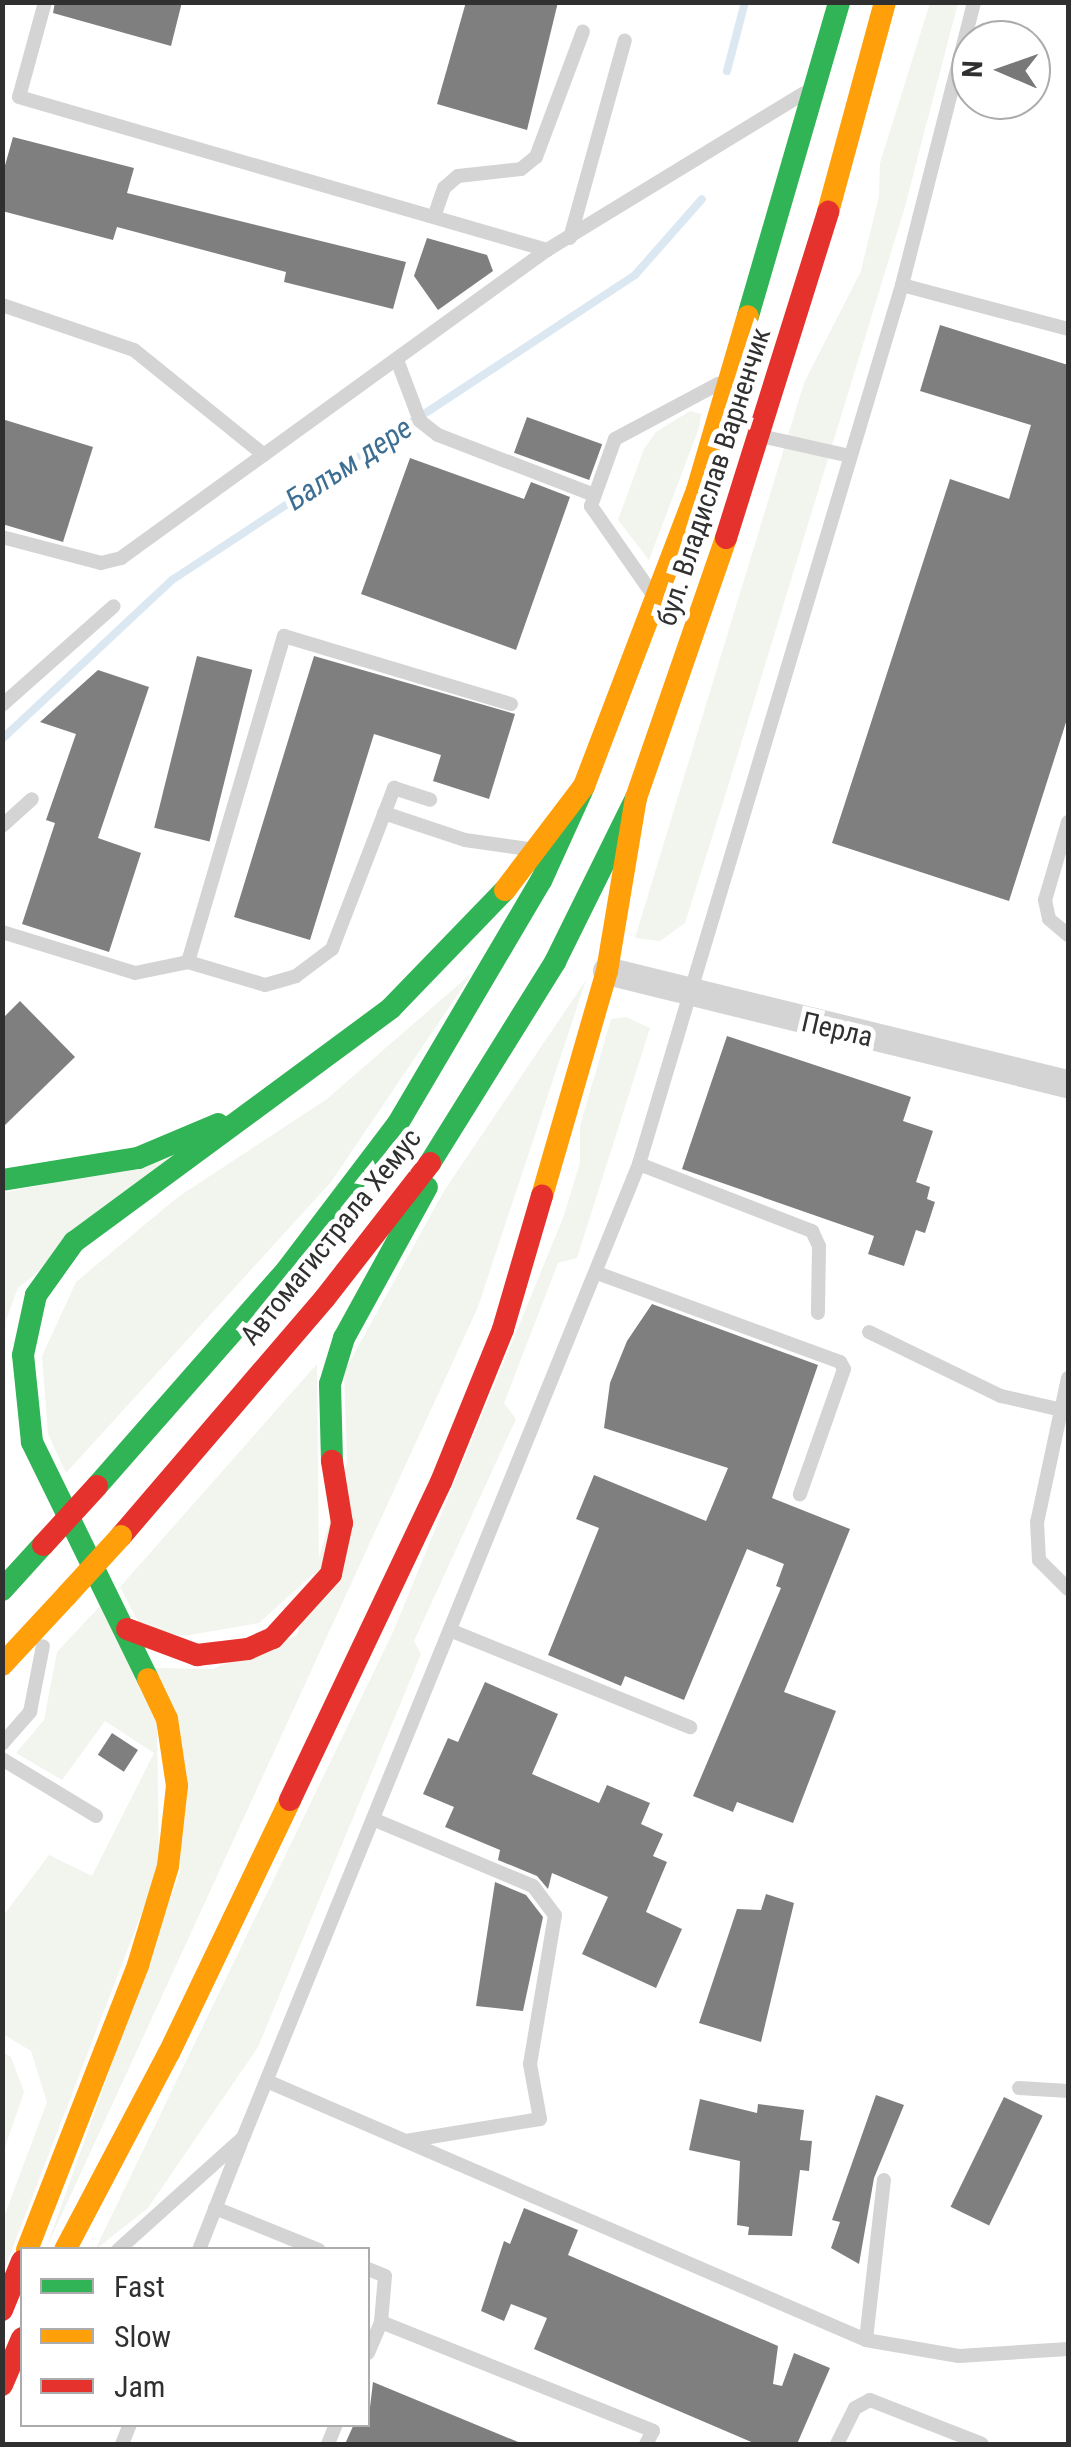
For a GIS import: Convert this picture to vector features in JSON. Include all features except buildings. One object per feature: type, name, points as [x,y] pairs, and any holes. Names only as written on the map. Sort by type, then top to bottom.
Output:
[{"type":"main road","name":"бул. Владислав Варненчик","points":[[584,786],[659,603],[732,377],[839,2]]},
{"type":"main road","name":"бул. Владислав Варненчик","points":[[67,2247],[170,2052],[440,1482],[503,1329],[607,971],[636,798],[759,436],[885,2]]},
{"type":"main road","name":"Автомагистрала Хемус","points":[[2,1590],[286,1271],[396,1125],[542,881],[584,786]]},
{"type":"main road","points":[[32,1442],[23,1355],[36,1296],[49,1270],[74,1242],[271,1102],[390,1008],[494,905],[584,786]]},
{"type":"main road","name":"Автомагистрала Хемус","points":[[2,1666],[325,1298],[449,1138],[554,962],[636,798]]},
{"type":"main road","points":[[2,1180],[138,1158],[271,1102]]},
{"type":"main road","points":[[127,1629],[197,1655],[248,1649],[273,1638],[318,1594],[331,1574],[342,1523],[326,1409],[336,1359],[400,1245],[449,1138]]},
{"type":"main road","points":[[2,1382],[127,1629],[167,1719],[177,1786],[168,1866],[138,1965],[28,2247]]},
{"type":"main road","points":[[2,2310],[20,2266]]},
{"type":"main road","points":[[2,2385],[20,2343]]},
{"type":"street","name":"Перла","points":[[607,971],[687,995],[1068,1084]]},
{"type":"lane","points":[[45,2],[18,98],[548,250]]},
{"type":"lane","points":[[200,2247],[639,1164],[902,284],[974,2]]},
{"type":"lane","points":[[434,218],[444,188],[458,176],[521,169],[536,157],[583,31]]},
{"type":"lane","points":[[570,238],[626,40]]},
{"type":"lane","points":[[2,537],[111,563],[548,250],[689,158],[818,85]]},
{"type":"lane","points":[[902,284],[1068,329]]},
{"type":"lane","points":[[2,305],[134,350],[264,454]]},
{"type":"lane","points":[[397,360],[420,421],[438,435],[594,495]]},
{"type":"lane","points":[[659,603],[591,506],[594,495],[614,438],[732,377]]},
{"type":"lane","points":[[759,436],[850,456]]},
{"type":"lane","points":[[2,705],[114,606]]},
{"type":"lane","points":[[188,962],[284,636],[512,704]]},
{"type":"lane","points":[[2,932],[135,973],[188,962],[265,985],[296,976],[332,950],[394,788],[430,800]]},
{"type":"lane","points":[[2,826],[32,799]]},
{"type":"lane","points":[[384,814],[464,840],[534,849]]},
{"type":"lane","points":[[1068,822],[1045,900],[1049,920],[1068,935]]},
{"type":"lane","points":[[639,1164],[812,1231],[820,1246],[818,1313]]},
{"type":"lane","points":[[597,1273],[840,1362],[844,1370],[800,1494]]},
{"type":"lane","points":[[868,1332],[1001,1396],[1062,1410]]},
{"type":"lane","points":[[1068,1378],[1037,1522],[1038,1560],[1068,1589]]},
{"type":"lane","points":[[2,1744],[30,1712],[49,1615]]},
{"type":"lane","points":[[452,1631],[690,1726]]},
{"type":"lane","points":[[2,1758],[96,1816]]},
{"type":"lane","points":[[375,1820],[533,1886],[556,1915],[530,2064],[540,2120],[406,2142]]},
{"type":"lane","points":[[269,2082],[866,2340],[959,2356],[1068,2349]]},
{"type":"lane","points":[[1019,2088],[1068,2091]]},
{"type":"lane","points":[[121,2247],[243,2138]]},
{"type":"lane","points":[[866,2340],[884,2180]]},
{"type":"lane","points":[[215,2208],[311,2247]]},
{"type":"lane","points":[[370,2270],[386,2276],[381,2322],[370,2348]]},
{"type":"lane","points":[[381,2322],[653,2431],[646,2444]]},
{"type":"lane","points":[[837,2444],[854,2408],[879,2400],[982,2444]]},
{"type":"shaded area","points":[[930,3],[958,3],[904,210],[685,923],[660,941],[635,938],[804,383],[861,271],[879,196],[880,163]]},
{"type":"shaded area","points":[[690,411],[701,414],[699,428],[649,560],[618,520],[644,449],[656,432]]},
{"type":"shaded area","points":[[473,972],[331,1182],[66,1473],[48,1434],[42,1356],[76,1282],[178,1197],[327,1099]]},
{"type":"shaded area","points":[[586,980],[478,1307],[47,2247],[181,1869],[154,1668],[212,1669],[297,1635],[347,1461],[344,1372],[444,1191]]},
{"type":"shaded area","points":[[626,1017],[650,1028],[577,1258],[558,1263],[504,1403],[516,1419],[414,1641],[421,1654],[258,2047],[148,2208],[96,2247],[393,1632],[563,1218],[580,1163],[580,1126],[611,1019]]},
{"type":"shaded area","points":[[181,1156],[18,1288],[6,1320],[3,1365],[3,1193]]},
{"type":"shaded area","points":[[317,1364],[319,1569],[259,1623],[184,1636],[142,1629],[120,1587]]},
{"type":"shaded area","points":[[100,1606],[157,1721],[159,1868],[3,2273],[2,2222],[47,2102],[31,2051],[3,2034],[3,1916],[49,1855],[92,1876],[154,1753],[105,1721],[62,1780],[16,1753],[44,1720],[57,1652]]},
{"type":"shaded area","points":[[3,2052],[11,2057],[24,2092],[3,2153]]},
{"type":"waterway","name":"Балъм дере","points":[[727,71],[745,2]]},
{"type":"waterway","name":"Балъм дере","points":[[2,739],[172,580],[635,275],[702,199]]},
{"type":"traffic: fast","points":[[748,316],[839,2]]},
{"type":"traffic: fast","points":[[97,1486],[286,1271],[397,1125],[541,881],[584,786]]},
{"type":"traffic: fast","points":[[430,1163],[555,962],[636,798]]},
{"type":"traffic: fast","points":[[148,1679],[32,1442],[23,1355],[36,1295],[74,1242],[391,1008],[505,890]]},
{"type":"traffic: fast","points":[[2,1180],[138,1158],[218,1124]]},
{"type":"traffic: fast","points":[[332,1461],[330,1384],[344,1338],[427,1187]]},
{"type":"traffic: fast","points":[[2,1590],[43,1545]]},
{"type":"traffic: slow","points":[[828,212],[885,2]]},
{"type":"traffic: slow","points":[[505,890],[584,786],[697,490],[748,316]]},
{"type":"traffic: slow","points":[[542,1196],[607,971],[636,798],[726,538]]},
{"type":"traffic: slow","points":[[67,1595],[121,1536]]},
{"type":"traffic: slow","points":[[2,1665],[67,1595]]},
{"type":"traffic: slow","points":[[28,2247],[138,1965],[168,1866],[177,1786],[167,1719],[148,1679]]},
{"type":"traffic: slow","points":[[67,2247],[169,2053],[290,1800]]},
{"type":"traffic: jam","points":[[726,538],[828,212]]},
{"type":"traffic: jam","points":[[121,1536],[325,1298],[430,1163]]},
{"type":"traffic: jam","points":[[290,1800],[441,1482],[503,1329],[542,1196]]},
{"type":"traffic: jam","points":[[127,1629],[197,1655],[248,1649],[273,1638],[331,1574],[342,1523],[332,1461]]},
{"type":"traffic: jam","points":[[43,1545],[97,1486]]},
{"type":"traffic: jam","points":[[2,2310],[20,2266]]},
{"type":"traffic: jam","points":[[2,2385],[20,2343]]}]
